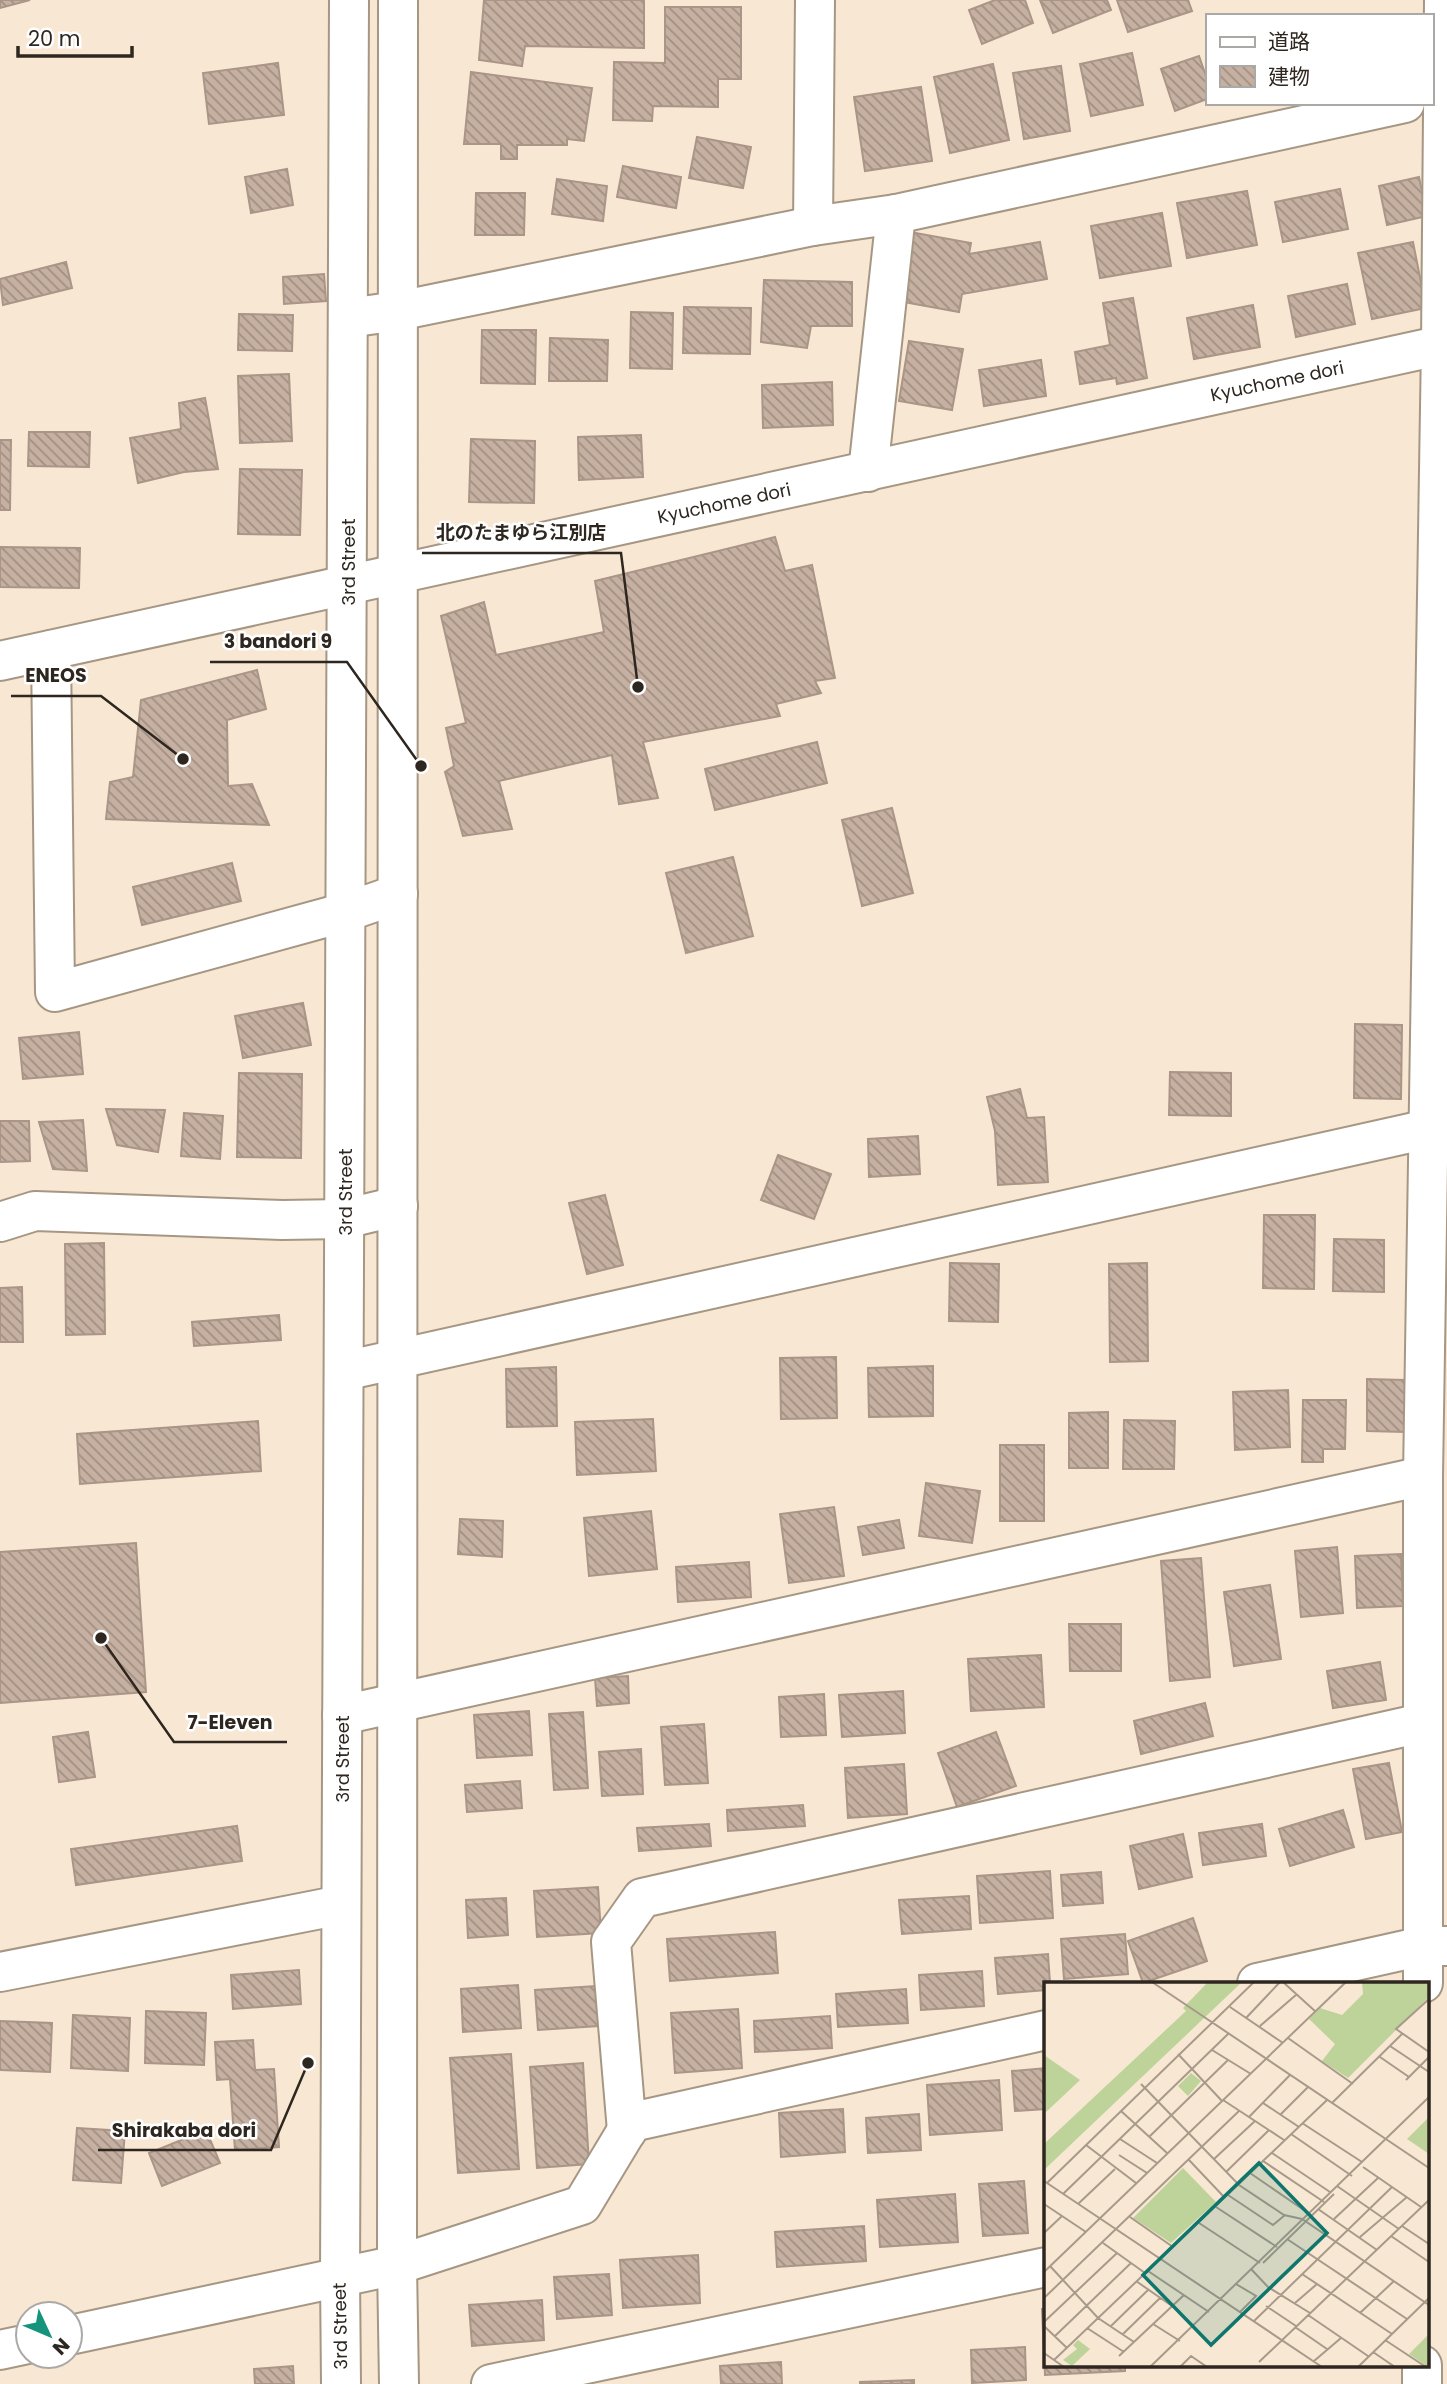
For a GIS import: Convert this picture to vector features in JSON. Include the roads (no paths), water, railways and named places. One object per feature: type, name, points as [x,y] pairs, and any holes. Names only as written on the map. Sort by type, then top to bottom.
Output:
[{"type":"street","name":"3rd Street","points":[[341,2384],[348,0]]},
{"type":"street","points":[[398,0],[399,2384]]},
{"type":"street","points":[[813,226],[815,0]]},
{"type":"street","points":[[1264,1982],[1431,1959],[1423,1723],[1435,1664],[1423,1476],[1442,605],[1444,344],[1437,96],[1445,46],[1444,0]]},
{"type":"street","points":[[348,318],[813,226],[896,214],[1396,105]]},
{"type":"street","points":[[868,472],[896,214]]},
{"type":"street","name":"Kyuchome dori","points":[[0,661],[1444,344]]},
{"type":"street","points":[[51,650],[55,992],[346,912],[398,894]]},
{"type":"street","points":[[344,1371],[1429,1129]]},
{"type":"street","points":[[0,1222],[35,1211],[282,1220],[344,1219],[398,1206]]},
{"type":"street","points":[[342,1715],[1423,1476]]},
{"type":"street","points":[[627,2131],[611,1942],[642,1898],[1423,1723]]},
{"type":"street","points":[[0,1972],[341,1905]]},
{"type":"street","points":[[84,2332],[397,2266],[582,2205],[632,2122],[1044,2030]]},
{"type":"street","points":[[491,2384],[1044,2267]]},
{"type":"street","points":[[1422,2366],[1422,2384]]},
{"type":"place","name":"北のたまゆら江別店","points":[[638,687]]},
{"type":"place","name":"ENEOS","points":[[183,759]]},
{"type":"place","name":"3 bandori 9","points":[[421,766]]},
{"type":"place","name":"7-Eleven","points":[[101,1638]]},
{"type":"place","name":"Shirakaba dori","points":[[308,2063]]}]
